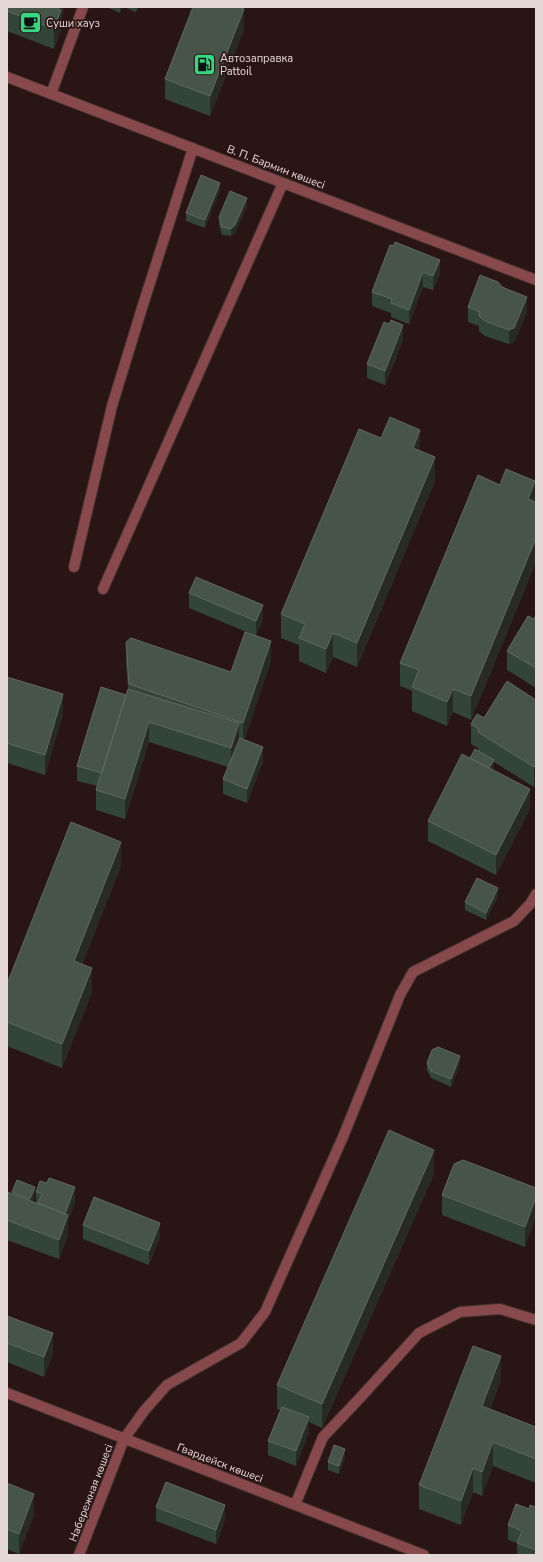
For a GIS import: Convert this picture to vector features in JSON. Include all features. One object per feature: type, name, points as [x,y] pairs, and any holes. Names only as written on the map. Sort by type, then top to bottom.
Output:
[{"type":"street","points":[[50,94],[83,7]]},
{"type":"street","name":"В. П. Бармин көшесі","points":[[7,77],[536,280]]},
{"type":"street","points":[[74,566],[112,406],[194,148]]},
{"type":"street","points":[[103,589],[284,183]]},
{"type":"street","name":"Набережная көшесі","points":[[79,1555],[124,1439],[144,1411],[168,1385],[241,1343],[265,1312],[343,1137],[400,995],[413,972],[514,921],[530,904],[536,894]]},
{"type":"street","points":[[295,1505],[323,1437],[360,1399],[419,1333],[460,1312],[500,1309],[536,1320]]},
{"type":"street","name":"Гвардейск көшесі","points":[[7,1393],[424,1555]]},
{"type":"building","points":[[7,7],[59,7],[58,9],[61,10],[54,29],[7,11]]},
{"type":"building","name":"Автозаправка Pattoil","points":[[193,7],[238,7],[244,9],[210,96],[165,79]]},
{"type":"building","points":[[201,175],[220,183],[205,220],[186,213]]},
{"type":"building","points":[[230,191],[247,198],[235,225],[231,229],[222,227],[219,217]]},
{"type":"building","points":[[395,242],[440,260],[433,276],[423,272],[409,310],[391,303],[392,299],[372,292],[390,245],[393,246]]},
{"type":"building","points":[[480,275],[498,282],[502,287],[527,297],[514,328],[509,330],[485,321],[479,316],[480,312],[468,307]]},
{"type":"building","points":[[391,320],[403,325],[385,371],[367,364],[384,322],[389,324]]},
{"type":"building","points":[[390,417],[420,430],[413,448],[435,457],[357,643],[333,633],[326,649],[299,638],[305,624],[281,614],[359,429],[381,438]]},
{"type":"building","points":[[506,469],[535,481],[528,499],[536,502],[536,538],[471,696],[453,689],[447,702],[412,687],[419,670],[400,663],[478,475],[500,485]]},
{"type":"building","points":[[196,577],[263,605],[256,621],[189,593]]},
{"type":"building","points":[[536,615],[536,668],[507,651],[528,616],[534,619]]},
{"type":"building","points":[[245,632],[271,641],[243,723],[129,684],[126,642],[131,638],[231,672]]},
{"type":"building","points":[[7,677],[63,694],[45,755],[7,743]]},
{"type":"building","points":[[507,681],[536,700],[536,764],[534,767],[478,732],[479,729],[471,724],[477,714],[484,718]]},
{"type":"building","points":[[101,687],[126,695],[102,773],[77,766]]},
{"type":"building","points":[[128,689],[239,723],[231,748],[149,722],[125,799],[96,790]]},
{"type":"building","points":[[240,738],[263,747],[247,789],[223,779]]},
{"type":"building","points":[[475,749],[494,760],[489,768],[470,758]]},
{"type":"building","points":[[462,754],[530,789],[496,855],[428,821]]},
{"type":"building","points":[[71,822],[121,842],[74,961],[92,968],[62,1044],[7,1022],[7,984]]},
{"type":"building","points":[[477,878],[498,888],[486,913],[465,902]]},
{"type":"building","points":[[438,1047],[460,1056],[451,1079],[431,1071],[427,1063],[432,1050]]},
{"type":"building","points":[[389,1130],[434,1150],[322,1404],[277,1385]]},
{"type":"building","points":[[463,1160],[536,1188],[536,1197],[525,1227],[442,1195],[454,1164]]},
{"type":"building","points":[[49,1178],[75,1187],[65,1214],[38,1203],[42,1194],[36,1192],[40,1181],[47,1183]]},
{"type":"building","points":[[17,1180],[35,1187],[30,1199],[12,1192]]},
{"type":"building","points":[[7,1192],[68,1215],[59,1240],[7,1220]]},
{"type":"building","points":[[94,1197],[160,1223],[149,1251],[83,1225]]},
{"type":"building","points":[[7,1316],[53,1333],[44,1357],[7,1343]]},
{"type":"building","points":[[473,1346],[501,1356],[482,1406],[536,1427],[536,1459],[493,1442],[482,1472],[473,1468],[461,1501],[419,1485]]},
{"type":"building","points":[[282,1407],[309,1417],[296,1451],[268,1441]]},
{"type":"building","points":[[334,1445],[345,1449],[339,1466],[328,1462]]},
{"type":"building","points":[[166,1482],[225,1505],[216,1530],[156,1507]]},
{"type":"building","points":[[7,1483],[34,1494],[19,1534],[7,1529]]},
{"type":"building","points":[[516,1504],[529,1509],[530,1505],[536,1507],[536,1550],[517,1543],[522,1531],[508,1525]]},
{"type":"place","name":"Суши хауз","points":[[30,23]]},
{"type":"place","name":"Автозаправка Pattoil","points":[[204,64]]}]
